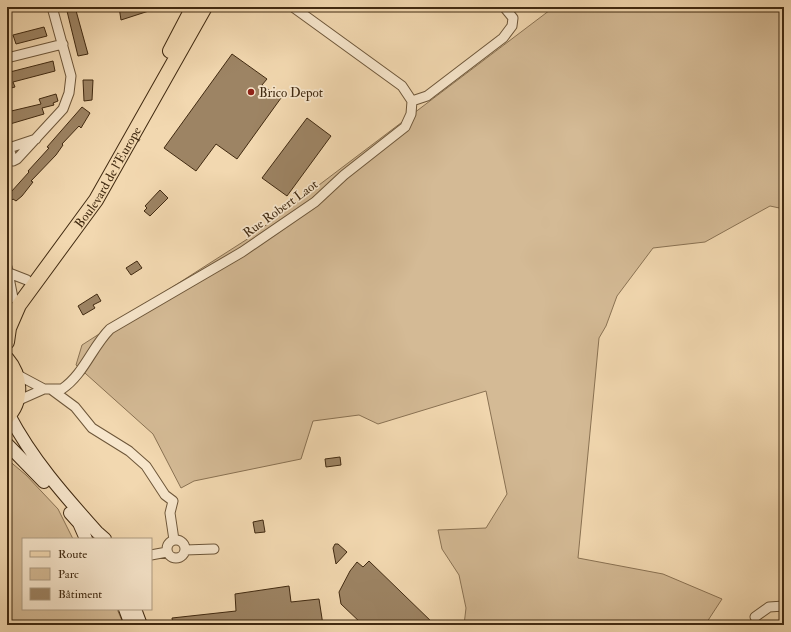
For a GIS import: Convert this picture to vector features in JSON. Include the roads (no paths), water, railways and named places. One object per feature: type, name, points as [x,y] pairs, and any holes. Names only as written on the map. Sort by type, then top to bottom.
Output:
[{"type":"main road","name":"Boulevard de l'Europe","points":[[10,303],[87,200],[114,157],[192,7]]},
{"type":"main road","name":"Boulevard de l'Europe","points":[[7,342],[9,328],[19,305],[96,200],[205,7]]},
{"type":"main road","points":[[7,359],[16,374],[18,384],[17,401],[8,416],[25,445],[43,470],[104,538]]},
{"type":"main road","points":[[7,444],[58,498],[79,523],[86,538]]},
{"type":"main road","points":[[125,610],[131,625]]},
{"type":"main road","points":[[135,610],[141,625]]},
{"type":"street","points":[[36,139],[63,109],[69,93],[71,76],[52,7]]},
{"type":"street","points":[[293,7],[402,86],[412,101],[427,96],[503,38],[512,26],[513,22],[513,18],[504,7]]},
{"type":"street","points":[[7,58],[63,44]]},
{"type":"street","name":"Rue Robert Laot","points":[[17,401],[48,390],[62,389],[79,374],[101,338],[110,329],[242,252],[315,202],[344,175],[406,127],[411,114],[412,101]]},
{"type":"street","points":[[8,270],[27,280]]},
{"type":"street","points":[[8,270],[10,303]]},
{"type":"street","points":[[16,374],[48,390],[75,407],[92,428],[129,452],[146,466],[165,495],[173,501],[170,512],[174,540]]},
{"type":"street","points":[[167,552],[169,543],[174,540],[181,542],[185,550]]},
{"type":"street","points":[[185,550],[214,549]]},
{"type":"street","points":[[167,552],[171,557],[178,558],[183,555],[185,550]]},
{"type":"street","points":[[152,555],[167,552]]},
{"type":"street","points":[[755,617],[769,607],[784,606]]},
{"type":"place","name":"Brico Depot","points":[[251,92]]}]
